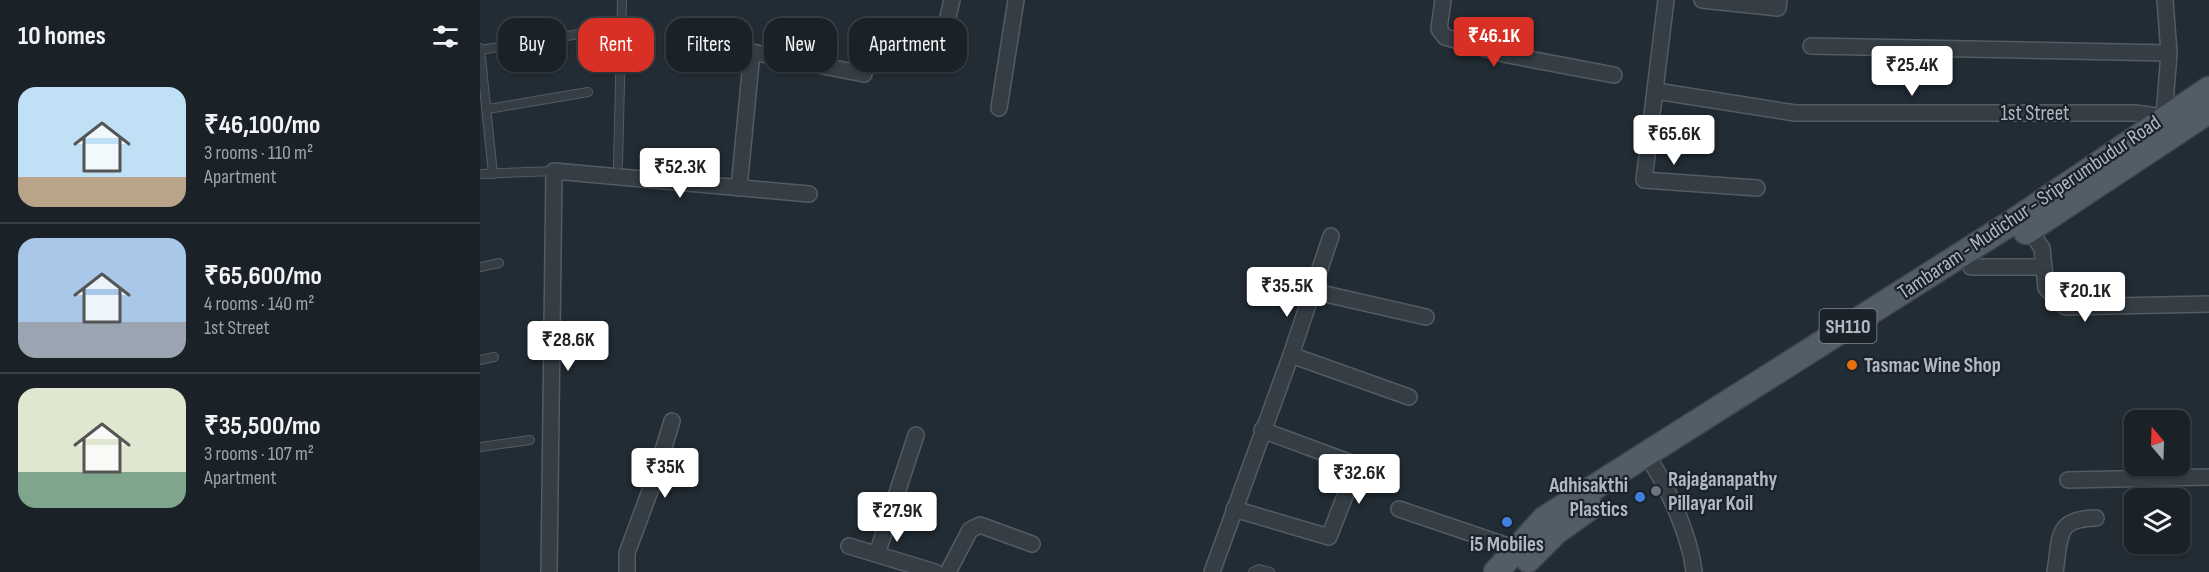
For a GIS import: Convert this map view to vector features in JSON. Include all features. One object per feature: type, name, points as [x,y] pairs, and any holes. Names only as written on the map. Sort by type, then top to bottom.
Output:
[{"type":"main road","name":"Tambaram - Mudichur - Sriperumbudur Road","points":[[1496,572],[1517,560],[1544,519],[1651,461],[2029,230],[2170,125],[2209,88]]},
{"type":"main road","name":"Tambaram - Mudichur - Sriperumbudur Road","points":[[1651,461],[2011,223],[2170,125],[2209,111]]},
{"type":"street","points":[[948,18],[952,0]]},
{"type":"street","points":[[999,108],[1016,0]]},
{"type":"street","points":[[1443,0],[1439,29],[1445,37],[1508,55],[1614,75]]},
{"type":"street","points":[[1666,0],[1644,180],[1757,188]]},
{"type":"street","points":[[1702,0],[1778,8],[1779,0]]},
{"type":"street","points":[[2165,0],[2169,54],[2170,125]]},
{"type":"street","points":[[1811,46],[2169,54]]},
{"type":"street","points":[[739,188],[752,52],[864,74]]},
{"type":"street","name":"1st Street","points":[[1656,91],[1795,113],[2135,113],[2170,125]]},
{"type":"street","points":[[549,572],[554,171],[809,194]]},
{"type":"street","points":[[2029,230],[2042,248],[2046,288],[2065,307],[2209,304]]},
{"type":"street","points":[[1212,572],[1291,355],[1331,236]]},
{"type":"street","points":[[1971,267],[2044,267]]},
{"type":"street","points":[[1277,283],[1426,317]]},
{"type":"street","points":[[1291,355],[1409,397]]},
{"type":"street","points":[[627,572],[627,553],[654,480],[672,421]]},
{"type":"street","points":[[1234,509],[1329,537],[1357,465],[1262,430]]},
{"type":"street","points":[[877,554],[916,435]]},
{"type":"street","points":[[1651,461],[1692,549],[1694,572]]},
{"type":"street","points":[[2068,480],[2209,477]]},
{"type":"street","points":[[1399,509],[1517,560]]},
{"type":"street","points":[[2055,572],[2062,530],[2069,521],[2096,518]]},
{"type":"street","points":[[948,572],[970,530],[980,525],[1032,544]]},
{"type":"street","points":[[849,546],[935,572]]},
{"type":"lane","points":[[618,165],[622,0]]},
{"type":"lane","points":[[493,174],[480,49],[578,34]]},
{"type":"lane","points":[[488,109],[588,92]]},
{"type":"lane","points":[[480,174],[554,171]]},
{"type":"lane","points":[[480,267],[499,263]]},
{"type":"lane","points":[[480,360],[494,357]]},
{"type":"lane","points":[[480,447],[530,440]]},
{"type":"lane","points":[[1253,572],[1259,569],[1270,572]]},
{"type":"place","name":"Tasmac Wine Shop","points":[[1852,365]]},
{"type":"place","name":"Rajaganapathy Pillayar Koil","points":[[1656,491]]},
{"type":"place","name":"Adhisakthi Plastics","points":[[1640,497]]},
{"type":"place","name":"i5 Mobiles","points":[[1507,522]]}]
